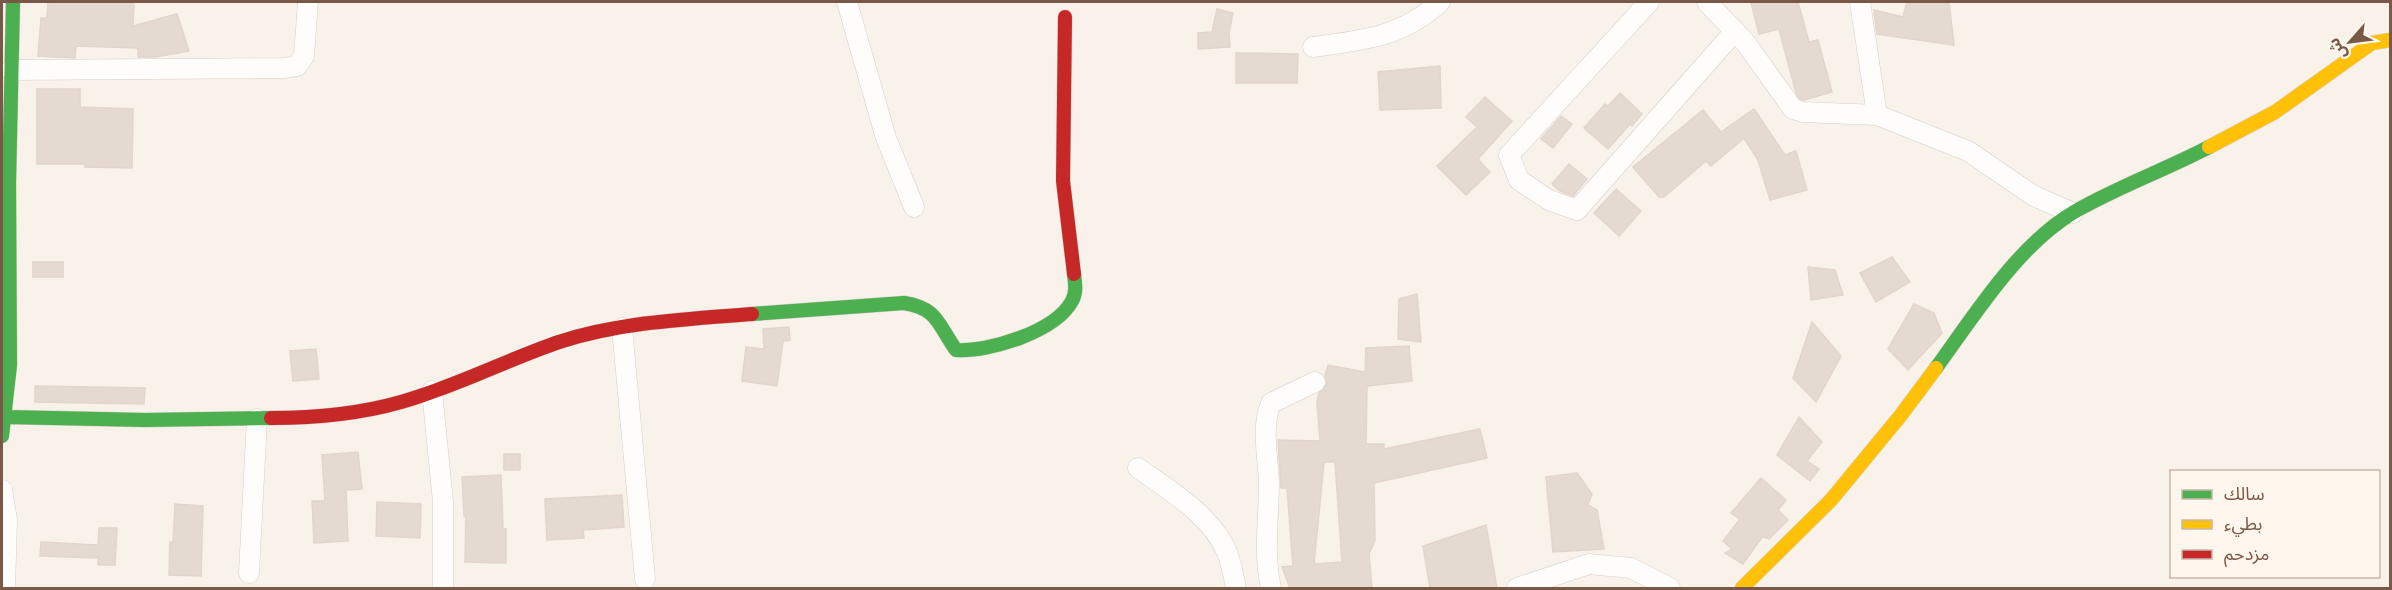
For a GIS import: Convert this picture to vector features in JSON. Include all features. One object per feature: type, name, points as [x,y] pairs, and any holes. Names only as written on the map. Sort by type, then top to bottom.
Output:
[{"type":"street","points":[[2,436],[6,417],[10,357],[9,135],[13,2]]},
{"type":"street","points":[[11,70],[285,68],[297,66],[304,56],[308,2]]},
{"type":"street","points":[[848,2],[886,138],[914,207]]},
{"type":"street","points":[[1313,47],[1375,38],[1410,25],[1440,2]]},
{"type":"street","points":[[1649,2],[1509,155],[1520,180],[1549,200],[1577,210],[1735,31]]},
{"type":"street","points":[[1707,2],[1735,31],[1793,109],[1877,115],[1968,151],[2034,196],[2073,213]]},
{"type":"street","points":[[1860,2],[1877,115]]},
{"type":"street","points":[[6,417],[145,420],[305,418],[347,414],[402,402],[560,342],[622,328],[677,320],[904,303],[919,304],[931,310],[956,350],[966,352],[1012,341],[1062,312],[1073,301],[1076,288],[1063,181],[1065,17]]},
{"type":"street","points":[[1742,588],[1838,492],[1901,415],[2007,272],[2038,241],[2073,213],[2192,156],[2275,112],[2372,43],[2391,40]]},
{"type":"street","points":[[622,328],[645,579]]},
{"type":"street","points":[[1271,588],[1266,539],[1269,483],[1266,421],[1268,409],[1271,403],[1315,382]]},
{"type":"street","points":[[432,391],[443,502],[443,588]]},
{"type":"street","points":[[249,573],[257,419]]},
{"type":"street","points":[[1138,468],[1178,497],[1213,528],[1227,552],[1236,588]]},
{"type":"street","points":[[2,490],[7,520],[5,588]]},
{"type":"street","points":[[1517,588],[1589,564],[1631,568],[1670,588]]},
{"type":"building","points":[[48,2],[134,2],[133,26],[177,14],[189,51],[156,57],[138,57],[138,48],[76,46],[75,58],[38,56],[41,18],[47,18]]},
{"type":"building","points":[[1751,2],[1798,2],[1809,42],[1818,40],[1832,92],[1804,100],[1800,99],[1796,93],[1779,29],[1759,34]]},
{"type":"building","points":[[1907,2],[1949,2],[1954,45],[1877,34],[1874,10],[1903,17]]},
{"type":"building","points":[[1217,9],[1233,13],[1229,33],[1230,47],[1198,49],[1198,33],[1212,32]]},
{"type":"building","points":[[1236,53],[1298,54],[1297,83],[1236,83]]},
{"type":"building","points":[[1440,66],[1441,108],[1380,110],[1378,72]]},
{"type":"building","points":[[37,89],[80,89],[80,107],[133,109],[132,168],[85,167],[85,164],[37,164]]},
{"type":"building","points":[[1620,93],[1642,114],[1608,149],[1584,128],[1605,104],[1608,106]]},
{"type":"building","points":[[1485,97],[1512,121],[1478,159],[1490,172],[1466,195],[1437,166],[1477,127],[1466,117]]},
{"type":"building","points":[[1754,109],[1785,155],[1796,151],[1807,190],[1770,200],[1758,160],[1744,138],[1711,166],[1706,161],[1664,197],[1659,197],[1633,167],[1703,110],[1721,132]]},
{"type":"building","points":[[1561,116],[1572,124],[1553,148],[1541,139]]},
{"type":"building","points":[[1569,164],[1587,179],[1573,196],[1560,191],[1552,184]]},
{"type":"building","points":[[1616,189],[1641,211],[1619,236],[1594,213]]},
{"type":"building","points":[[1892,257],[1910,282],[1876,302],[1860,273]]},
{"type":"building","points":[[33,262],[63,262],[63,277],[33,277]]},
{"type":"building","points":[[1808,267],[1835,270],[1843,295],[1811,300]]},
{"type":"building","points":[[1417,294],[1421,342],[1398,339],[1399,299]]},
{"type":"building","points":[[1914,304],[1934,313],[1942,333],[1908,370],[1888,349]]},
{"type":"building","points":[[1812,322],[1841,356],[1816,402],[1793,378]]},
{"type":"building","points":[[789,327],[790,340],[783,341],[777,386],[742,381],[746,347],[764,349],[763,329]]},
{"type":"building","points":[[1409,346],[1412,381],[1367,386],[1366,444],[1384,444],[1384,449],[1480,429],[1487,458],[1374,483],[1375,540],[1369,554],[1372,588],[1290,588],[1282,567],[1293,566],[1287,488],[1281,488],[1278,440],[1320,441],[1317,402],[1319,393],[1327,384],[1325,375],[1328,365],[1365,372],[1366,348]],"holes":[[[1324,462],[1335,462],[1342,562],[1314,564]]]},
{"type":"building","points":[[316,349],[319,379],[293,381],[290,351]]},
{"type":"building","points":[[35,386],[145,388],[144,404],[35,402]]},
{"type":"building","points":[[1799,417],[1822,442],[1807,461],[1819,469],[1810,481],[1777,455]]},
{"type":"building","points":[[358,452],[362,489],[346,490],[348,541],[314,543],[312,501],[325,501],[322,455]]},
{"type":"building","points":[[504,454],[520,454],[520,470],[504,470]]},
{"type":"building","points":[[1577,473],[1592,494],[1588,505],[1597,510],[1604,549],[1553,552],[1546,477]]},
{"type":"building","points":[[501,475],[503,529],[506,529],[506,563],[465,562],[466,516],[464,516],[462,477]]},
{"type":"building","points":[[1761,478],[1786,500],[1778,510],[1788,520],[1769,539],[1763,536],[1743,564],[1725,553],[1732,549],[1723,541],[1740,519],[1731,513]]},
{"type":"building","points":[[622,495],[624,527],[583,530],[584,538],[547,540],[545,499]]},
{"type":"building","points":[[377,502],[421,504],[420,538],[376,536]]},
{"type":"building","points":[[175,504],[203,506],[201,576],[169,575]]},
{"type":"building","points":[[1486,525],[1497,588],[1430,588],[1423,546]]},
{"type":"building","points":[[99,528],[117,528],[115,565],[98,565],[98,558],[40,556],[41,542],[98,545]]},
{"type":"traffic: fast","points":[[2,436],[10,365],[9,183],[13,2]]},
{"type":"traffic: fast","points":[[1936,368],[1998,283],[2034,243],[2053,226],[2090,203],[2209,147]]},
{"type":"traffic: fast","points":[[752,314],[904,303],[915,305],[931,313],[956,350],[970,350],[1003,344],[1037,331],[1051,322],[1074,298],[1074,274]]},
{"type":"traffic: fast","points":[[6,417],[145,420],[271,418]]},
{"type":"traffic: slow","points":[[2209,147],[2275,112],[2372,43],[2390,40]]},
{"type":"traffic: slow","points":[[1742,588],[1831,500],[1901,415],[1936,368]]},
{"type":"traffic: jam","points":[[1065,17],[1063,181],[1074,274]]},
{"type":"traffic: jam","points":[[271,418],[337,415],[401,402],[582,335],[654,322],[752,314]]}]
